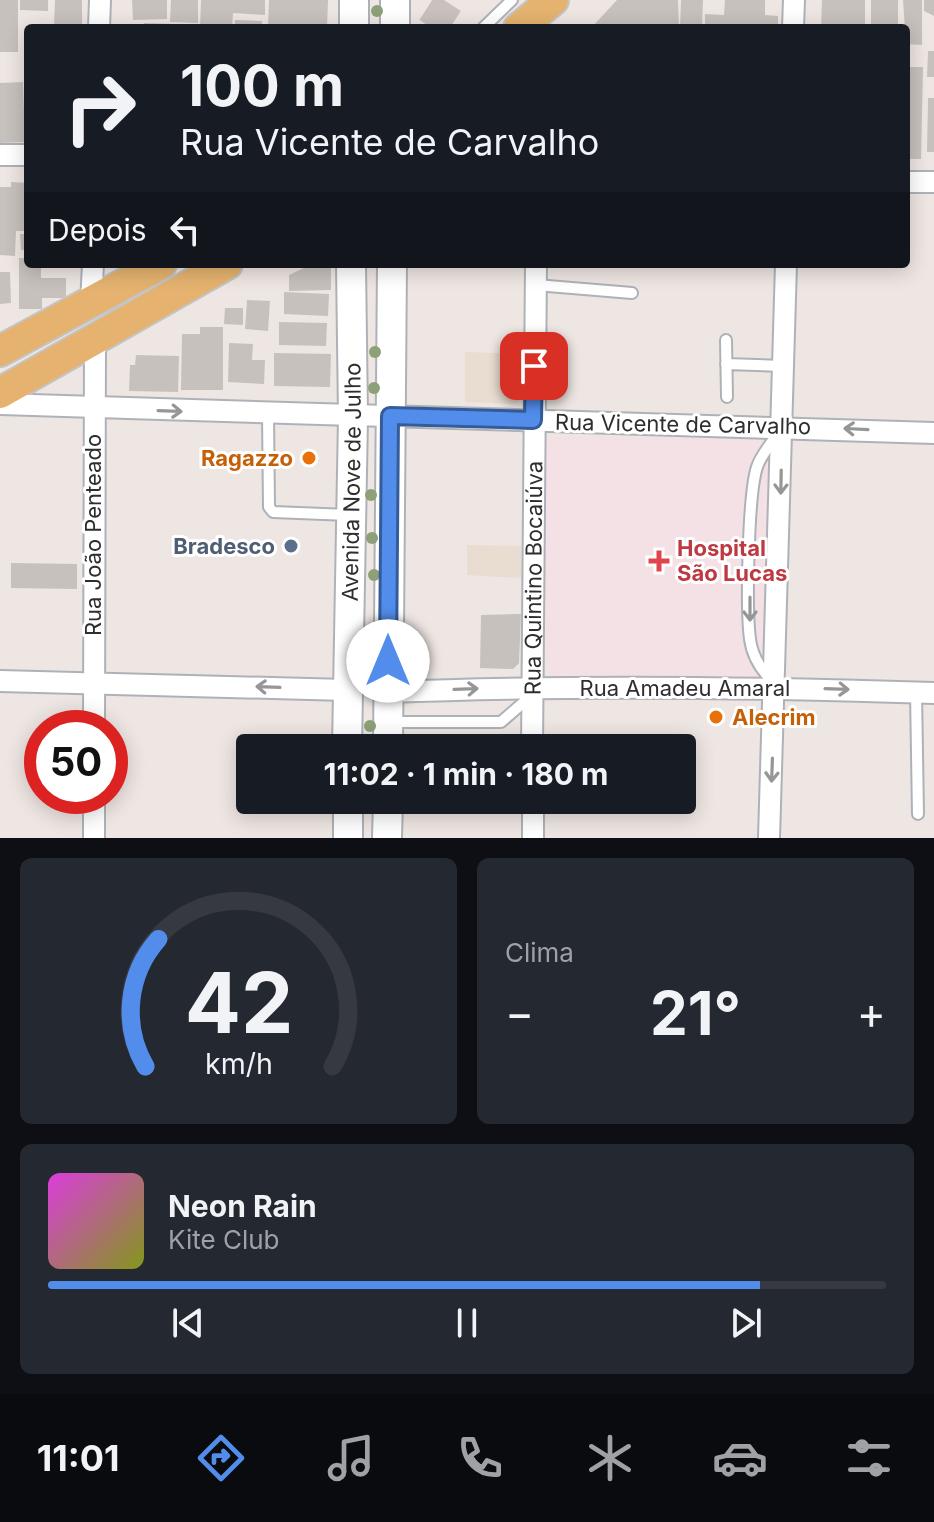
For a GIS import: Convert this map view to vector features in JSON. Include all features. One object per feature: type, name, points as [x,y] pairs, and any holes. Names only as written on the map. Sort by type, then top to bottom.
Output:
[{"type":"main road","points":[[354,0],[354,24]]},
{"type":"main road","points":[[395,0],[395,24]]},
{"type":"main road","points":[[524,24],[552,0]]},
{"type":"main road","points":[[0,351],[154,268]]},
{"type":"main road","points":[[0,372],[189,268]]},
{"type":"main road","points":[[0,393],[95,342],[220,268]]},
{"type":"main road","name":"Avenida Nove de Julho","points":[[347,734],[353,417],[351,268]]},
{"type":"main road","name":"Avenida Nove de Julho","points":[[388,734],[392,268]]},
{"type":"main road","points":[[348,814],[348,838]]},
{"type":"main road","points":[[387,838],[388,814]]},
{"type":"street","points":[[99,24],[100,0]]},
{"type":"street","points":[[544,24],[552,0]]},
{"type":"street","points":[[793,24],[794,0]]},
{"type":"street","points":[[0,155],[24,155]]},
{"type":"street","points":[[910,182],[934,182]]},
{"type":"street","points":[[91,303],[93,268]]},
{"type":"street","name":"Rua Quintino Bocaiúva","points":[[532,734],[536,268]]},
{"type":"street","points":[[769,838],[776,687],[786,268]]},
{"type":"street","name":"Rua João Penteado","points":[[94,710],[95,342]]},
{"type":"street","name":"Rua Vicente de Carvalho","points":[[0,404],[934,433]]},
{"type":"street","points":[[0,681],[94,681],[346,690]]},
{"type":"street","name":"Rua Amadeu Amaral","points":[[388,692],[776,687],[925,692]]},
{"type":"street","points":[[94,814],[94,838]]},
{"type":"street","points":[[533,814],[533,838]]},
{"type":"lane","points":[[487,24],[512,0]]},
{"type":"lane","points":[[536,285],[632,293]]},
{"type":"lane","points":[[726,340],[727,397]]},
{"type":"lane","points":[[726,364],[783,366]]},
{"type":"lane","points":[[268,414],[269,507],[273,512],[351,515]]},
{"type":"lane","points":[[776,687],[763,671],[750,640],[750,555],[754,480],[758,463],[782,427]]},
{"type":"lane","points":[[397,734],[501,722],[531,692]]},
{"type":"lane","points":[[918,814],[925,692]]},
{"type":"shaded area","points":[[465,352],[523,354],[522,398],[515,404],[465,402]]},
{"type":"shaded area","name":"Hospital São Lucas","points":[[553,437],[760,439],[772,444],[766,681],[555,678],[547,665],[542,449]]},
{"type":"shaded area","points":[[467,545],[521,546],[521,578],[467,575]]},
{"type":"building","points":[[0,0],[18,0],[18,52],[0,52]]},
{"type":"building","points":[[20,0],[48,0],[48,11],[20,10]]},
{"type":"building","points":[[55,0],[82,0],[82,24],[54,24]]},
{"type":"building","points":[[132,0],[167,0],[167,19],[133,20]]},
{"type":"building","points":[[171,0],[198,0],[198,23],[170,22]]},
{"type":"building","points":[[201,0],[265,0],[265,15],[233,13],[232,24],[200,24]]},
{"type":"building","points":[[269,0],[328,0],[327,24],[268,24]]},
{"type":"building","points":[[617,0],[678,0],[679,24],[595,24]]},
{"type":"building","points":[[681,0],[703,0],[702,24],[680,24]]},
{"type":"building","points":[[725,0],[765,0],[765,15],[778,16],[778,24],[705,24],[705,14],[724,15]]},
{"type":"building","points":[[822,0],[865,0],[865,24],[821,24]]},
{"type":"building","points":[[871,0],[898,0],[898,24],[871,24]]},
{"type":"building","points":[[903,0],[922,0],[922,45],[910,44],[910,24],[905,24]]},
{"type":"building","points":[[924,0],[934,0],[934,16],[924,11]]},
{"type":"building","points":[[235,20],[262,21],[262,24],[235,24]]},
{"type":"building","points":[[928,51],[934,51],[934,77],[927,77]]},
{"type":"building","points":[[910,67],[923,67],[921,159],[910,159]]},
{"type":"building","points":[[23,82],[24,142],[0,143],[0,83]]},
{"type":"building","points":[[928,98],[934,98],[934,152],[927,152]]},
{"type":"building","points":[[11,182],[24,183],[24,231],[16,231],[15,256],[0,255],[0,187],[11,187]]},
{"type":"building","points":[[20,234],[24,234],[24,250],[21,250]]},
{"type":"building","points":[[19,258],[24,258],[24,268],[41,268],[41,278],[66,278],[66,298],[42,298],[42,309],[19,309]]},
{"type":"building","points":[[304,268],[331,268],[331,290],[289,291],[289,275]]},
{"type":"building","points":[[0,272],[10,272],[11,303],[0,304]]},
{"type":"building","points":[[284,292],[329,294],[328,316],[284,314]]},
{"type":"building","points":[[247,300],[270,301],[268,331],[245,329]]},
{"type":"building","points":[[225,308],[243,308],[243,325],[224,324]]},
{"type":"building","points":[[279,322],[327,323],[326,346],[279,345]]},
{"type":"building","points":[[200,327],[223,327],[223,390],[181,390],[182,334],[200,334]]},
{"type":"building","points":[[229,343],[253,344],[252,360],[265,360],[264,384],[228,382]]},
{"type":"building","points":[[274,353],[331,354],[330,387],[274,386]]},
{"type":"building","points":[[136,355],[179,356],[178,392],[129,391],[130,365],[135,365]]},
{"type":"building","points":[[11,563],[77,564],[77,589],[11,588]]},
{"type":"building","points":[[521,614],[519,663],[513,669],[480,668],[481,615]]},
{"type":"tunnel","points":[[435,24],[450,0]]},
{"type":"place","name":"Ragazzo","points":[[309,458]]},
{"type":"place","name":"Bradesco","points":[[291,546]]},
{"type":"place","name":"Hospital São Lucas","points":[[659,561]]},
{"type":"place","name":"Alecrim","points":[[716,717]]},
{"type":"route","points":[[388,661],[390,416],[533,420],[534,366]]}]
